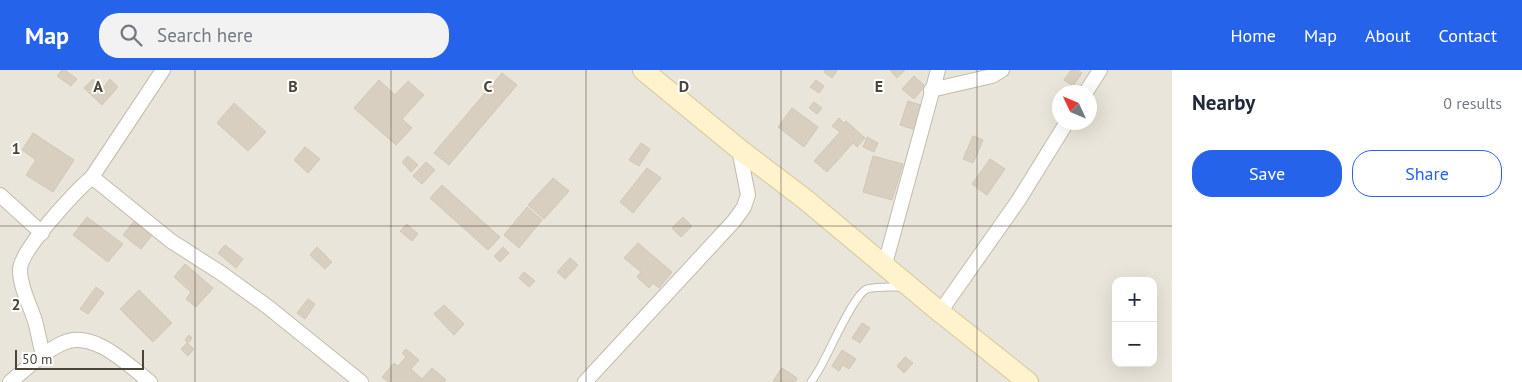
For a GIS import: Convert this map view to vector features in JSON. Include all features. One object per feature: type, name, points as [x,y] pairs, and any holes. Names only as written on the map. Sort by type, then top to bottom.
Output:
[{"type":"main road","points":[[644,70],[738,149],[806,200],[885,264],[910,288],[1028,382]]},
{"type":"street","points":[[43,355],[20,271],[21,261],[31,245],[92,177],[163,70]]},
{"type":"street","points":[[885,264],[938,70]]},
{"type":"street","points":[[931,90],[992,76],[1002,70]]},
{"type":"street","points":[[1090,85],[1100,70]]},
{"type":"street","points":[[940,312],[1018,201],[1062,130]]},
{"type":"street","points":[[585,382],[734,221],[744,207],[748,195],[738,149]]},
{"type":"street","points":[[92,177],[171,241],[221,273],[268,307],[361,382]]},
{"type":"street","points":[[0,196],[42,233]]},
{"type":"street","points":[[10,382],[43,355],[64,342],[86,340],[112,352],[150,382]]},
{"type":"lane","points":[[811,382],[862,292],[867,289],[882,287],[910,288]]},
{"type":"shaded area","points":[[0,70],[1172,70],[1172,382],[0,382]]},
{"type":"building","points":[[62,70],[65,70],[77,79],[71,86],[57,76]]},
{"type":"building","points":[[825,70],[837,71],[832,78],[824,72]]},
{"type":"building","points":[[890,70],[905,70],[897,78]]},
{"type":"building","points":[[1071,70],[1078,70],[1082,73],[1074,85],[1064,80]]},
{"type":"building","points":[[502,73],[517,85],[449,165],[434,153]]},
{"type":"building","points":[[914,76],[925,86],[914,99],[902,89]]},
{"type":"building","points":[[93,79],[103,88],[110,79],[118,87],[102,105],[84,88]]},
{"type":"building","points":[[379,80],[395,95],[408,81],[424,95],[402,119],[412,128],[396,145],[354,108]]},
{"type":"building","points":[[816,80],[824,86],[819,93],[810,87]]},
{"type":"building","points":[[908,101],[924,106],[916,130],[900,125]]},
{"type":"building","points":[[814,102],[822,108],[817,114],[809,108]]},
{"type":"building","points":[[234,103],[266,132],[248,151],[217,123]]},
{"type":"building","points":[[792,108],[818,127],[804,147],[778,127]]},
{"type":"building","points":[[839,118],[844,123],[846,121],[865,138],[857,147],[853,143],[827,172],[814,161],[840,132],[832,126]]},
{"type":"building","points":[[33,133],[74,160],[53,192],[26,175],[36,160],[22,150]]},
{"type":"building","points":[[973,136],[983,140],[973,163],[963,159]]},
{"type":"building","points":[[867,137],[878,143],[874,152],[863,147]]},
{"type":"building","points":[[641,143],[650,149],[639,166],[629,160]]},
{"type":"building","points":[[305,147],[320,159],[308,173],[294,160]]},
{"type":"building","points":[[408,156],[418,165],[411,172],[402,162]]},
{"type":"building","points":[[873,156],[903,164],[892,200],[863,192]]},
{"type":"building","points":[[990,159],[1005,169],[987,195],[972,184]]},
{"type":"building","points":[[426,162],[435,170],[422,184],[413,176]]},
{"type":"building","points":[[647,168],[661,178],[633,213],[620,202]]},
{"type":"building","points":[[553,178],[569,191],[544,219],[528,205]]},
{"type":"building","points":[[442,185],[500,237],[488,250],[430,198]]},
{"type":"building","points":[[527,207],[542,220],[519,248],[504,235]]},
{"type":"building","points":[[87,217],[123,244],[108,262],[73,235]]},
{"type":"building","points":[[683,217],[692,226],[681,237],[672,228]]},
{"type":"building","points":[[135,220],[153,234],[141,249],[123,235]]},
{"type":"building","points":[[407,224],[418,234],[412,241],[400,231]]},
{"type":"building","points":[[638,243],[672,272],[659,288],[653,283],[649,288],[637,277],[641,272],[624,258]]},
{"type":"building","points":[[225,245],[243,259],[236,268],[218,253]]},
{"type":"building","points":[[317,247],[332,262],[325,269],[310,255]]},
{"type":"building","points":[[503,247],[509,253],[500,262],[494,256]]},
{"type":"building","points":[[570,258],[578,265],[565,279],[557,272]]},
{"type":"building","points":[[185,264],[213,288],[196,307],[186,299],[191,292],[174,277]]},
{"type":"building","points":[[524,272],[535,281],[529,287],[519,278]]},
{"type":"building","points":[[96,287],[104,293],[88,314],[80,309]]},
{"type":"building","points":[[139,290],[172,323],[153,342],[120,309]]},
{"type":"building","points":[[308,299],[315,304],[305,319],[297,313]]},
{"type":"building","points":[[444,305],[464,324],[454,335],[434,314]]},
{"type":"building","points":[[862,323],[870,328],[860,343],[852,338]]},
{"type":"building","points":[[189,335],[192,338],[188,343],[185,340]]},
{"type":"building","points":[[187,343],[194,349],[188,356],[181,349]]},
{"type":"building","points":[[406,349],[419,360],[411,369],[422,379],[432,368],[446,380],[444,382],[388,382],[382,377],[394,363],[398,366],[406,357],[402,353]]},
{"type":"building","points":[[842,350],[856,359],[849,369],[843,365],[839,371],[832,366]]},
{"type":"building","points":[[905,357],[913,363],[904,373],[897,366]]},
{"type":"building","points":[[782,368],[797,378],[795,382],[773,381]]}]
